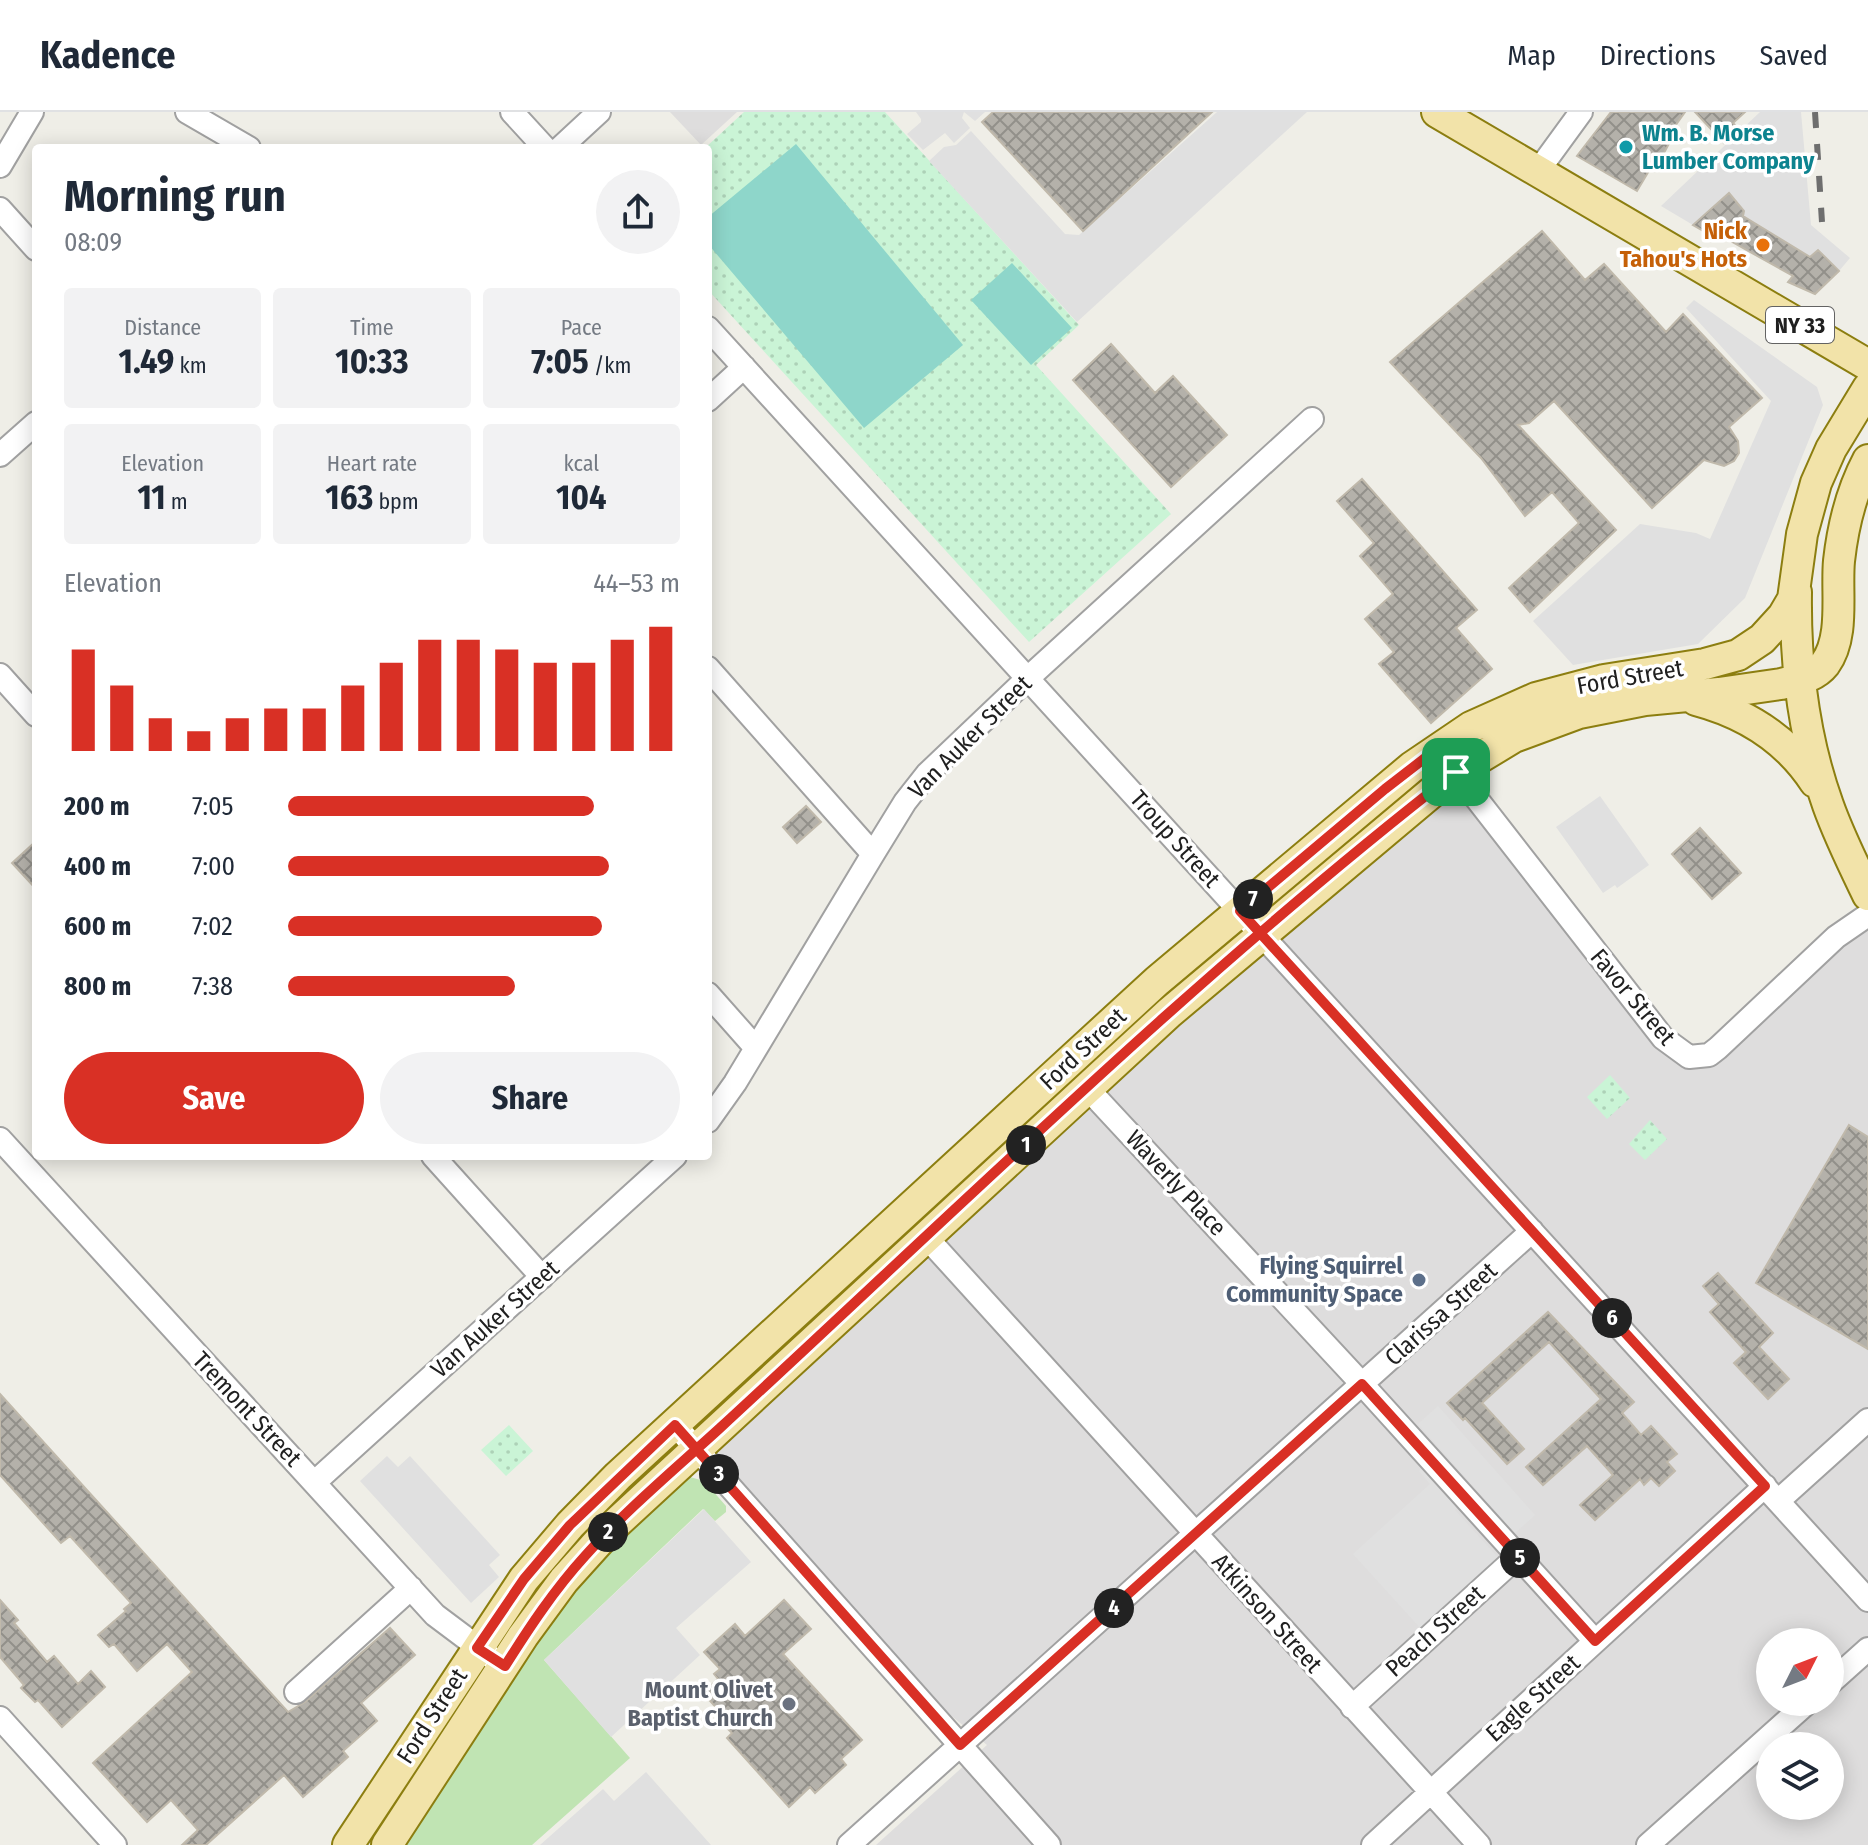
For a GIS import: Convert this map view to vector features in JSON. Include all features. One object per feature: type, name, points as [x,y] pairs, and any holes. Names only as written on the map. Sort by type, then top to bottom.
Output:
[{"type":"main road","name":"NY 33","points":[[1437,112],[1868,365]]},
{"type":"main road","name":"Ford Street","points":[[387,1845],[544,1608],[586,1554],[1087,1088],[1261,934],[1493,716],[1547,694],[1738,655],[1770,632],[1789,607],[1796,590],[1802,534],[1816,483],[1831,449],[1868,388]]},
{"type":"main road","name":"Ford Street","points":[[348,1845],[524,1579],[618,1476],[1131,1004],[1385,789],[1447,760],[1485,752],[1546,724],[1611,706],[1763,687],[1799,679],[1820,670],[1834,645],[1843,530],[1851,498],[1868,460]]},
{"type":"main road","points":[[1796,590],[1799,679],[1809,739],[1828,806]]},
{"type":"main road","points":[[1678,697],[1748,719],[1787,748],[1807,770],[1828,806],[1868,895]]},
{"type":"street","points":[[0,166],[32,112]]},
{"type":"street","points":[[187,112],[242,144]]},
{"type":"street","points":[[512,112],[541,144]]},
{"type":"street","points":[[564,144],[599,112]]},
{"type":"street","points":[[1538,171],[1581,112]]},
{"type":"street","points":[[0,209],[32,245]]},
{"type":"street","name":"Troup Street","points":[[712,332],[1868,1600]]},
{"type":"street","points":[[712,396],[744,367]]},
{"type":"street","name":"Van Auker Street","points":[[712,1115],[735,1083],[905,802],[927,774],[1312,419]]},
{"type":"street","points":[[0,455],[32,427]]},
{"type":"street","points":[[712,673],[873,854]]},
{"type":"street","points":[[0,675],[32,711]]},
{"type":"street","name":"Favor Street","points":[[1447,760],[1663,1038],[1689,1057],[1709,1055],[1718,1048],[1836,937],[1868,915]]},
{"type":"street","points":[[712,999],[755,1047]]},
{"type":"street","name":"Waverly Place","points":[[1087,1088],[1595,1641]]},
{"type":"street","name":"Tremont Street","points":[[0,1139],[411,1588],[449,1627],[505,1666]]},
{"type":"street","points":[[437,1160],[542,1277]]},
{"type":"street","name":"Van Auker Street","points":[[315,1482],[671,1160]]},
{"type":"street","name":"Clarissa Street","points":[[849,1845],[1532,1231]]},
{"type":"street","name":"Atkinson Street","points":[[927,1238],[1479,1845]]},
{"type":"street","name":"Eagle Street","points":[[1373,1845],[1595,1641],[1771,1494],[1868,1420]]},
{"type":"street","points":[[675,1425],[1049,1845]]},
{"type":"street","name":"Peach Street","points":[[1352,1707],[1518,1556]]},
{"type":"street","points":[[296,1692],[411,1588]]},
{"type":"street","points":[[1844,1670],[1868,1649]]},
{"type":"street","points":[[1648,1845],[1792,1716]]},
{"type":"street","points":[[0,1718],[115,1845]]},
{"type":"shaded area","points":[[670,112],[737,112],[702,144]]},
{"type":"shaded area","points":[[916,112],[964,112],[962,118],[970,128],[954,143],[945,133],[923,150],[907,134],[921,122]]},
{"type":"shaded area","points":[[964,112],[985,112],[975,121]]},
{"type":"shaded area","points":[[1217,112],[1307,112],[1077,322],[929,161],[944,147],[956,145],[971,131],[1065,234],[1079,235]]},
{"type":"shaded area","points":[[1760,112],[1801,112],[1811,225],[1850,258],[1839,271],[1818,251],[1810,257],[1743,216],[1744,211],[1729,194],[1693,225],[1661,206]]},
{"type":"shaded area","points":[[796,144],[963,345],[864,428],[712,249],[712,214]]},
{"type":"shaded area","points":[[1012,263],[1072,328],[1031,365],[971,300]]},
{"type":"shaded area","points":[[1694,300],[1817,387],[1823,405],[1745,598],[1698,644],[1573,665],[1533,621],[1640,524],[1696,533],[1710,539],[1771,401],[1686,308]]},
{"type":"shaded area","points":[[1456,772],[1674,1049],[1699,1058],[1868,917],[1868,1845],[876,1845],[987,1745],[888,1664],[697,1449]]},
{"type":"shaded area","points":[[1600,796],[1649,865],[1617,888],[1615,885],[1603,893],[1556,827]]},
{"type":"shaded area","points":[[1438,1406],[1535,1515],[1515,1533],[1418,1424]]},
{"type":"shaded area","points":[[387,1456],[398,1467],[410,1456],[500,1555],[489,1565],[499,1577],[471,1603],[360,1481]]},
{"type":"shaded area","points":[[1426,1464],[1461,1503],[1455,1510],[1501,1561],[1423,1631],[1353,1554],[1430,1484],[1419,1471]]},
{"type":"shaded area","points":[[704,1509],[751,1562],[676,1628],[700,1655],[611,1737],[544,1660]]},
{"type":"shaded area","points":[[646,1772],[711,1845],[540,1845],[603,1789],[614,1801]]},
{"type":"green space","points":[[744,112],[885,112],[1079,325],[1036,365],[1171,514],[1029,642],[712,294],[712,144],[709,144]]},
{"type":"green space","points":[[1610,1075],[1630,1098],[1607,1119],[1587,1097]]},
{"type":"green space","points":[[1650,1120],[1667,1139],[1645,1160],[1629,1144]]},
{"type":"green space","points":[[509,1425],[533,1451],[506,1476],[481,1450]]},
{"type":"green space","points":[[684,1478],[704,1481],[726,1506],[726,1512],[715,1521],[703,1509],[544,1660],[630,1758],[532,1845],[401,1845],[531,1646],[586,1571]]},
{"type":"building","points":[[993,112],[1212,112],[1083,231],[982,122]]},
{"type":"building","name":"Wm. B. Morse Lumber Company","points":[[1611,112],[1685,112],[1668,136],[1672,138],[1657,166],[1653,164],[1637,191],[1577,156]]},
{"type":"building","name":"Wm. B. Morse Lumber Company","points":[[1695,112],[1745,112],[1733,123],[1739,129],[1724,143]]},
{"type":"building","points":[[1729,193],[1744,211],[1743,216],[1810,257],[1818,250],[1839,271],[1815,294],[1788,282],[1793,276],[1718,234],[1714,237],[1693,225]]},
{"type":"building","points":[[1542,231],[1585,280],[1604,264],[1666,332],[1683,314],[1762,398],[1729,427],[1738,441],[1739,453],[1734,461],[1724,466],[1704,460],[1652,508],[1554,401],[1529,423],[1518,425],[1616,530],[1530,612],[1509,588],[1579,523],[1552,492],[1525,516],[1481,458],[1390,362]]},
{"type":"building","points":[[1111,344],[1155,393],[1173,376],[1227,435],[1171,487],[1073,380]]},
{"type":"building","points":[[1362,479],[1477,610],[1456,628],[1492,669],[1431,723],[1379,664],[1394,652],[1365,619],[1393,594],[1360,556],[1374,543],[1337,501]]},
{"type":"building","points":[[806,806],[821,822],[797,843],[783,827]]},
{"type":"building","points":[[1700,828],[1741,873],[1712,899],[1672,854]]},
{"type":"building","points":[[32,845],[32,885],[12,863]]},
{"type":"building","points":[[1849,1125],[1868,1137],[1868,1349],[1756,1283]]},
{"type":"building","points":[[1718,1273],[1773,1333],[1759,1347],[1789,1379],[1768,1399],[1734,1363],[1746,1352],[1710,1312],[1719,1304],[1703,1286]]},
{"type":"building","points":[[1548,1312],[1634,1402],[1622,1413],[1641,1435],[1651,1426],[1677,1454],[1667,1462],[1675,1471],[1659,1486],[1651,1478],[1644,1485],[1640,1479],[1595,1520],[1580,1505],[1613,1475],[1587,1446],[1543,1485],[1526,1467],[1601,1399],[1549,1342],[1482,1403],[1524,1449],[1507,1464],[1447,1403]]},
{"type":"building","points":[[0,1394],[288,1712],[305,1702],[390,1628],[415,1655],[361,1703],[377,1721],[343,1751],[348,1757],[303,1797],[284,1775],[206,1845],[182,1845],[198,1830],[171,1800],[147,1822],[93,1763],[192,1672],[167,1644],[137,1671],[114,1644],[109,1647],[98,1635],[131,1603],[70,1536],[61,1543],[0,1475]]},
{"type":"building","points":[[0,1600],[18,1620],[14,1623],[47,1662],[54,1656],[78,1684],[91,1671],[105,1687],[62,1727],[38,1700],[35,1702],[21,1688],[24,1685],[0,1657]]},
{"type":"building","name":"Mount Olivet Baptist Church","points":[[784,1600],[811,1629],[783,1654],[862,1740],[841,1759],[846,1765],[815,1793],[810,1787],[789,1807],[727,1738],[732,1733],[726,1727],[730,1723],[703,1693],[718,1679],[714,1674],[720,1669],[704,1652],[735,1624],[745,1636]]},
{"type":"railway","points":[[1815,112],[1822,222]]},
{"type":"place","name":"Wm. B. Morse Lumber Company","points":[[1626,147]]},
{"type":"place","name":"Nick Tahou's Hots","points":[[1763,245]]},
{"type":"place","name":"Flying Squirrel Community Space","points":[[1419,1280]]},
{"type":"place","name":"Mount Olivet Baptist Church","points":[[789,1704]]},
{"type":"route","points":[[1456,772],[1425,796],[1261,934],[1169,1013],[927,1238],[697,1449],[681,1464],[610,1529],[564,1580],[505,1666],[477,1648],[546,1551],[618,1476],[675,1425],[697,1449],[821,1588],[960,1745],[1362,1384],[1595,1641],[1765,1486],[1311,988],[1261,934],[1240,911],[1438,748],[1456,772]]}]
